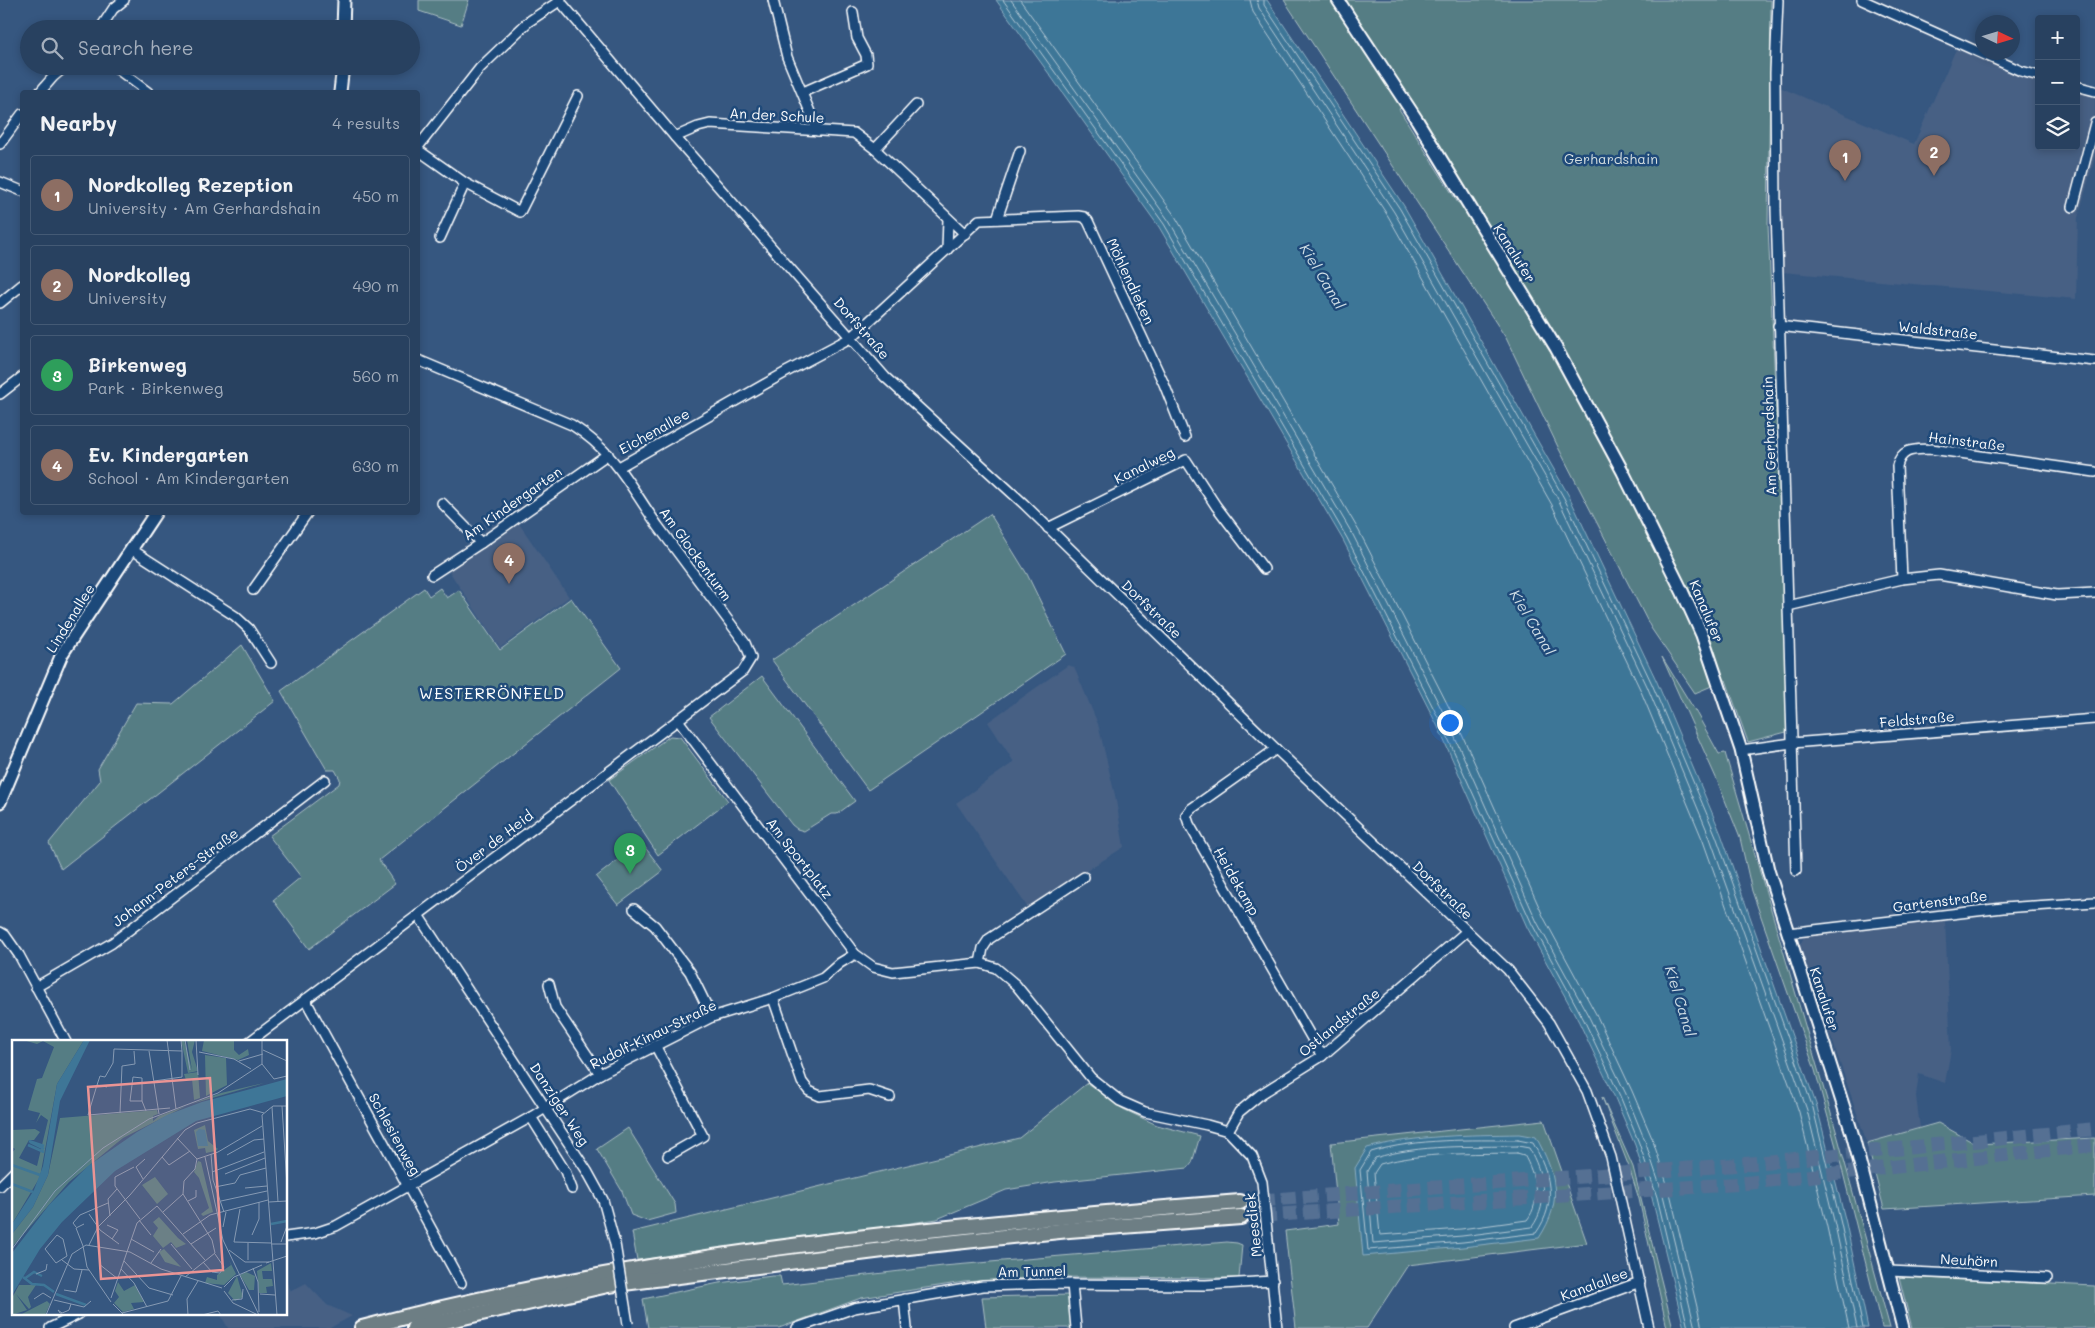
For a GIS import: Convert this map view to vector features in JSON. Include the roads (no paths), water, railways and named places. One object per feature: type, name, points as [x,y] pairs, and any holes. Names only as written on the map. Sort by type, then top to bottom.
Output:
[{"type":"highway","points":[[362,1328],[442,1307],[604,1274],[910,1230],[1240,1202]]},
{"type":"highway","points":[[414,1328],[608,1286],[899,1248],[1069,1230],[1241,1217]]},
{"type":"street","points":[[106,20],[113,9],[124,0]]},
{"type":"street","points":[[341,0],[342,20]]},
{"type":"street","points":[[420,145],[480,68],[528,22],[560,0]]},
{"type":"street","name":"Dorfstraße","points":[[560,0],[675,138],[852,337],[885,377],[1048,528],[1508,970],[1549,1023],[1588,1090],[1611,1157],[1640,1282]]},
{"type":"street","points":[[774,0],[787,57],[818,131]]},
{"type":"street","name":"Kanalufer","points":[[1338,0],[1417,120],[1565,364],[1623,472],[1702,635],[1741,750],[1768,870],[1852,1133],[1903,1328]]},
{"type":"street","name":"Am Gerhardshain","points":[[1778,0],[1774,123],[1778,326],[1796,871]]},
{"type":"street","points":[[1862,0],[2021,71],[2035,75]]},
{"type":"street","points":[[803,92],[867,64],[866,55],[857,38],[853,12]]},
{"type":"street","points":[[42,90],[56,75]]},
{"type":"street","points":[[125,75],[145,90]]},
{"type":"street","points":[[340,90],[342,75]]},
{"type":"street","points":[[2080,87],[2095,91]]},
{"type":"street","points":[[420,149],[466,183],[520,212],[578,96]]},
{"type":"street","points":[[875,148],[916,105]]},
{"type":"street","points":[[0,144],[20,117]]},
{"type":"street","points":[[2073,207],[2095,123]]},
{"type":"street","name":"An der Schule","points":[[675,138],[698,127],[710,124],[854,133],[875,148],[965,234]]},
{"type":"street","points":[[997,219],[1020,151]]},
{"type":"street","points":[[0,182],[20,190]]},
{"type":"street","points":[[440,238],[466,183]]},
{"type":"street","name":"Möhlendieken","points":[[947,250],[979,220],[1084,217],[1088,221],[1164,384],[1185,437]]},
{"type":"street","points":[[947,250],[948,219]]},
{"type":"street","name":"Eichenallee","points":[[420,361],[572,425],[591,437],[619,467],[852,337],[947,250]]},
{"type":"street","points":[[2,298],[20,286]]},
{"type":"street","name":"Waldstraße","points":[[1778,326],[2095,361]]},
{"type":"street","points":[[0,394],[20,379]]},
{"type":"street","name":"Hainstraße","points":[[1902,579],[1897,466],[1899,457],[1909,450],[1932,449],[2095,472]]},
{"type":"street","name":"Am Kindergarten","points":[[432,575],[608,454]]},
{"type":"street","name":"Kanalweg","points":[[1048,528],[1186,460],[1216,506],[1264,568]]},
{"type":"street","name":"Am Glockenturm","points":[[619,467],[651,515],[745,643],[750,658]]},
{"type":"street","points":[[442,503],[481,543]]},
{"type":"street","name":"Lindenallee","points":[[0,802],[62,654],[154,515]]},
{"type":"street","points":[[253,590],[306,515]]},
{"type":"street","points":[[131,549],[235,616],[248,629],[271,663]]},
{"type":"street","points":[[1788,606],[1902,579],[1939,575],[2057,595],[2095,593]]},
{"type":"street","name":"Över de Heid","points":[[252,1040],[678,720],[743,670],[750,658]]},
{"type":"street","name":"Feldstraße","points":[[1741,750],[1792,743],[2095,719]]},
{"type":"street","name":"Am Sportplatz","points":[[678,720],[855,954],[873,967],[893,972],[980,963]]},
{"type":"street","name":"Heidekamp","points":[[1276,749],[1191,809],[1186,815],[1189,824],[1322,1056]]},
{"type":"street","name":"Johann-Peters-Straße","points":[[36,987],[112,943],[325,780]]},
{"type":"street","points":[[1084,877],[989,938],[982,948],[980,963],[996,968],[1016,985],[1091,1078],[1120,1101],[1145,1112],[1207,1124],[1228,1131]]},
{"type":"street","name":"Gartenstraße","points":[[1788,933],[2003,908],[2095,902]]},
{"type":"street","points":[[634,909],[655,926],[690,972],[712,1018]]},
{"type":"street","name":"Danziger Weg","points":[[418,915],[546,1108],[603,1200],[615,1244],[628,1326]]},
{"type":"street","name":"Ostlandstraße","points":[[1228,1131],[1239,1112],[1261,1094],[1322,1056],[1467,931]]},
{"type":"street","points":[[0,932],[5,935],[19,954],[65,1040]]},
{"type":"street","name":"Rudolf-Kinau-Straße","points":[[288,1237],[315,1233],[336,1226],[531,1117],[600,1074],[655,1045],[712,1018],[774,998],[823,978],[840,963],[855,954]]},
{"type":"street","points":[[549,984],[555,1007],[600,1074]]},
{"type":"street","points":[[774,998],[802,1082],[809,1091],[820,1096],[869,1090],[890,1097]]},
{"type":"street","name":"Schlesienweg","points":[[305,999],[461,1283]]},
{"type":"street","points":[[655,1045],[702,1136],[668,1156]]},
{"type":"street","points":[[531,1117],[565,1172],[572,1189]]},
{"type":"street","name":"Meesdiek","points":[[1228,1131],[1252,1156],[1262,1182],[1277,1328]]},
{"type":"street","points":[[0,1186],[12,1174]]},
{"type":"street","name":"Neuhörn","points":[[1889,1271],[2047,1278]]},
{"type":"street","name":"Am Tunnel","points":[[797,1328],[854,1308],[983,1286],[1072,1284],[1206,1285],[1273,1281]]},
{"type":"street","name":"Kanalallee","points":[[1514,1328],[1640,1282],[1649,1328]]},
{"type":"street","points":[[1072,1284],[1076,1328]]},
{"type":"street","points":[[904,1299],[907,1328]]},
{"type":"street","points":[[50,1328],[75,1316]]},
{"type":"water","name":"Kiel Canal","points":[[996,0],[1267,0],[1404,206],[1569,496],[1657,682],[1721,834],[1817,1107],[1846,1223],[1868,1328],[1684,1328],[1652,1198],[1635,1145],[1615,1098],[1579,1022],[1527,927],[1438,727],[1343,540],[1159,227]]},
{"type":"water","points":[[1519,1134],[1536,1137],[1552,1175],[1554,1199],[1552,1211],[1539,1238],[1363,1256],[1355,1168],[1367,1148],[1424,1138]]},
{"type":"tunnel","points":[[1240,1202],[1735,1165],[2095,1129]]},
{"type":"tunnel","points":[[1241,1217],[1737,1184],[2095,1145]]},
{"type":"place","name":"Nordkolleg","points":[[1934,176]]},
{"type":"place","name":"Nordkolleg Rezeption","points":[[1845,181]]},
{"type":"place","name":"Ev. Kindergarten","points":[[509,584]]},
{"type":"place","name":"Birkenweg","points":[[630,874]]},
{"type":"district","name":"WESTERRÖNFELD","points":[[492,692]]},
{"type":"park label","name":"Gerhardshain","points":[[1611,158]]}]
